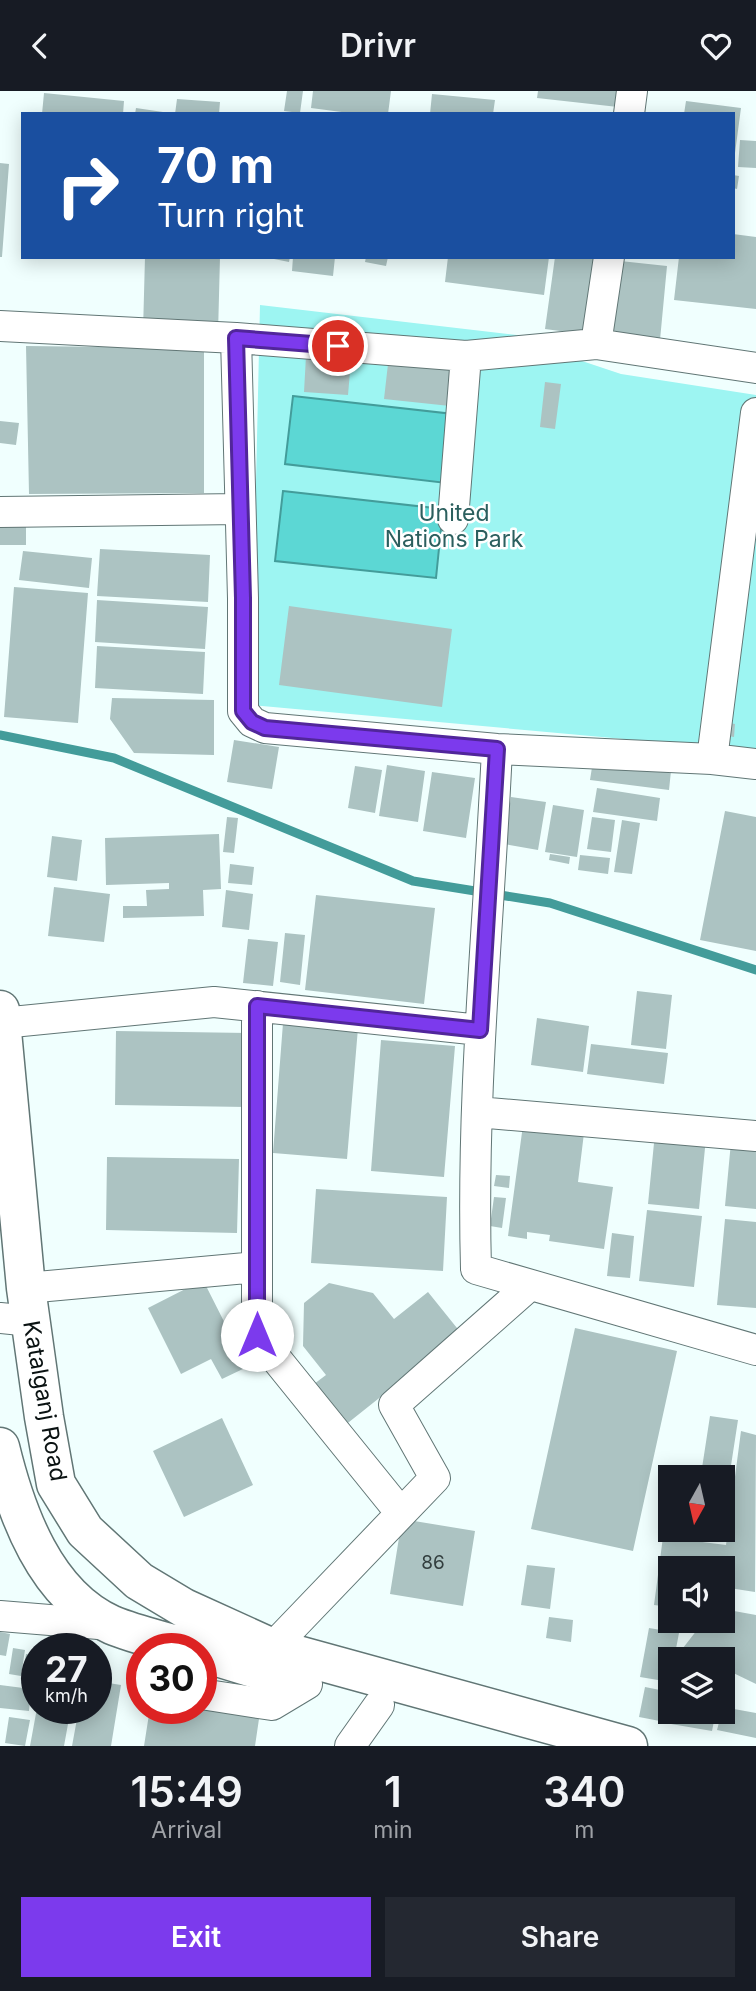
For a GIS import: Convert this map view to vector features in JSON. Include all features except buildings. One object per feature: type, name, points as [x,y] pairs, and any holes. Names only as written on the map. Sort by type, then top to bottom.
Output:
[{"type":"main road","name":"Katalganj Road","points":[[1,1017],[12,1150],[19,1309],[56,1484],[85,1531],[139,1581],[184,1608],[272,1648],[628,1746]]},
{"type":"main road","points":[[0,1447],[10,1490],[41,1557],[59,1584],[82,1607],[129,1633]]},
{"type":"main road","points":[[41,1557],[85,1531]]},
{"type":"main road","points":[[217,1657],[379,1706],[542,1746]]},
{"type":"street","points":[[629,112],[632,91]]},
{"type":"street","points":[[596,344],[608,259]]},
{"type":"street","points":[[0,326],[236,338],[466,356],[596,344],[756,368]]},
{"type":"street","points":[[236,338],[243,711],[252,722],[265,728],[497,749],[712,759],[756,764]]},
{"type":"street","points":[[453,519],[466,356]]},
{"type":"street","points":[[712,759],[756,413]]},
{"type":"street","points":[[0,512],[240,509]]},
{"type":"street","points":[[497,749],[480,1030],[476,1269],[756,1350]]},
{"type":"street","points":[[1,1017],[214,1002],[480,1030]]},
{"type":"street","points":[[257,1006],[257,1335],[400,1511]]},
{"type":"street","points":[[477,1112],[756,1136]]},
{"type":"street","points":[[19,1309],[257,1267]]},
{"type":"street","points":[[272,1648],[400,1511],[435,1478],[394,1405],[530,1285]]},
{"type":"street","points":[[0,1616],[126,1635]]},
{"type":"street","points":[[217,1696],[272,1705],[307,1684]]},
{"type":"street","points":[[350,1746],[379,1706]]},
{"type":"green space","name":"United Nations Park","points":[[260,305],[543,338],[576,359],[621,374],[756,395],[756,751],[251,705]]},
{"type":"shaded area","points":[[293,396],[453,414],[446,483],[285,464]]},
{"type":"shaded area","points":[[283,491],[443,509],[436,578],[275,561]]},
{"type":"waterway","points":[[0,735],[114,758],[413,881],[550,903],[756,970]]},
{"type":"route","points":[[257,1335],[257,1006],[480,1030],[497,749],[265,728],[252,722],[243,711],[243,598],[236,338],[338,346]]}]
